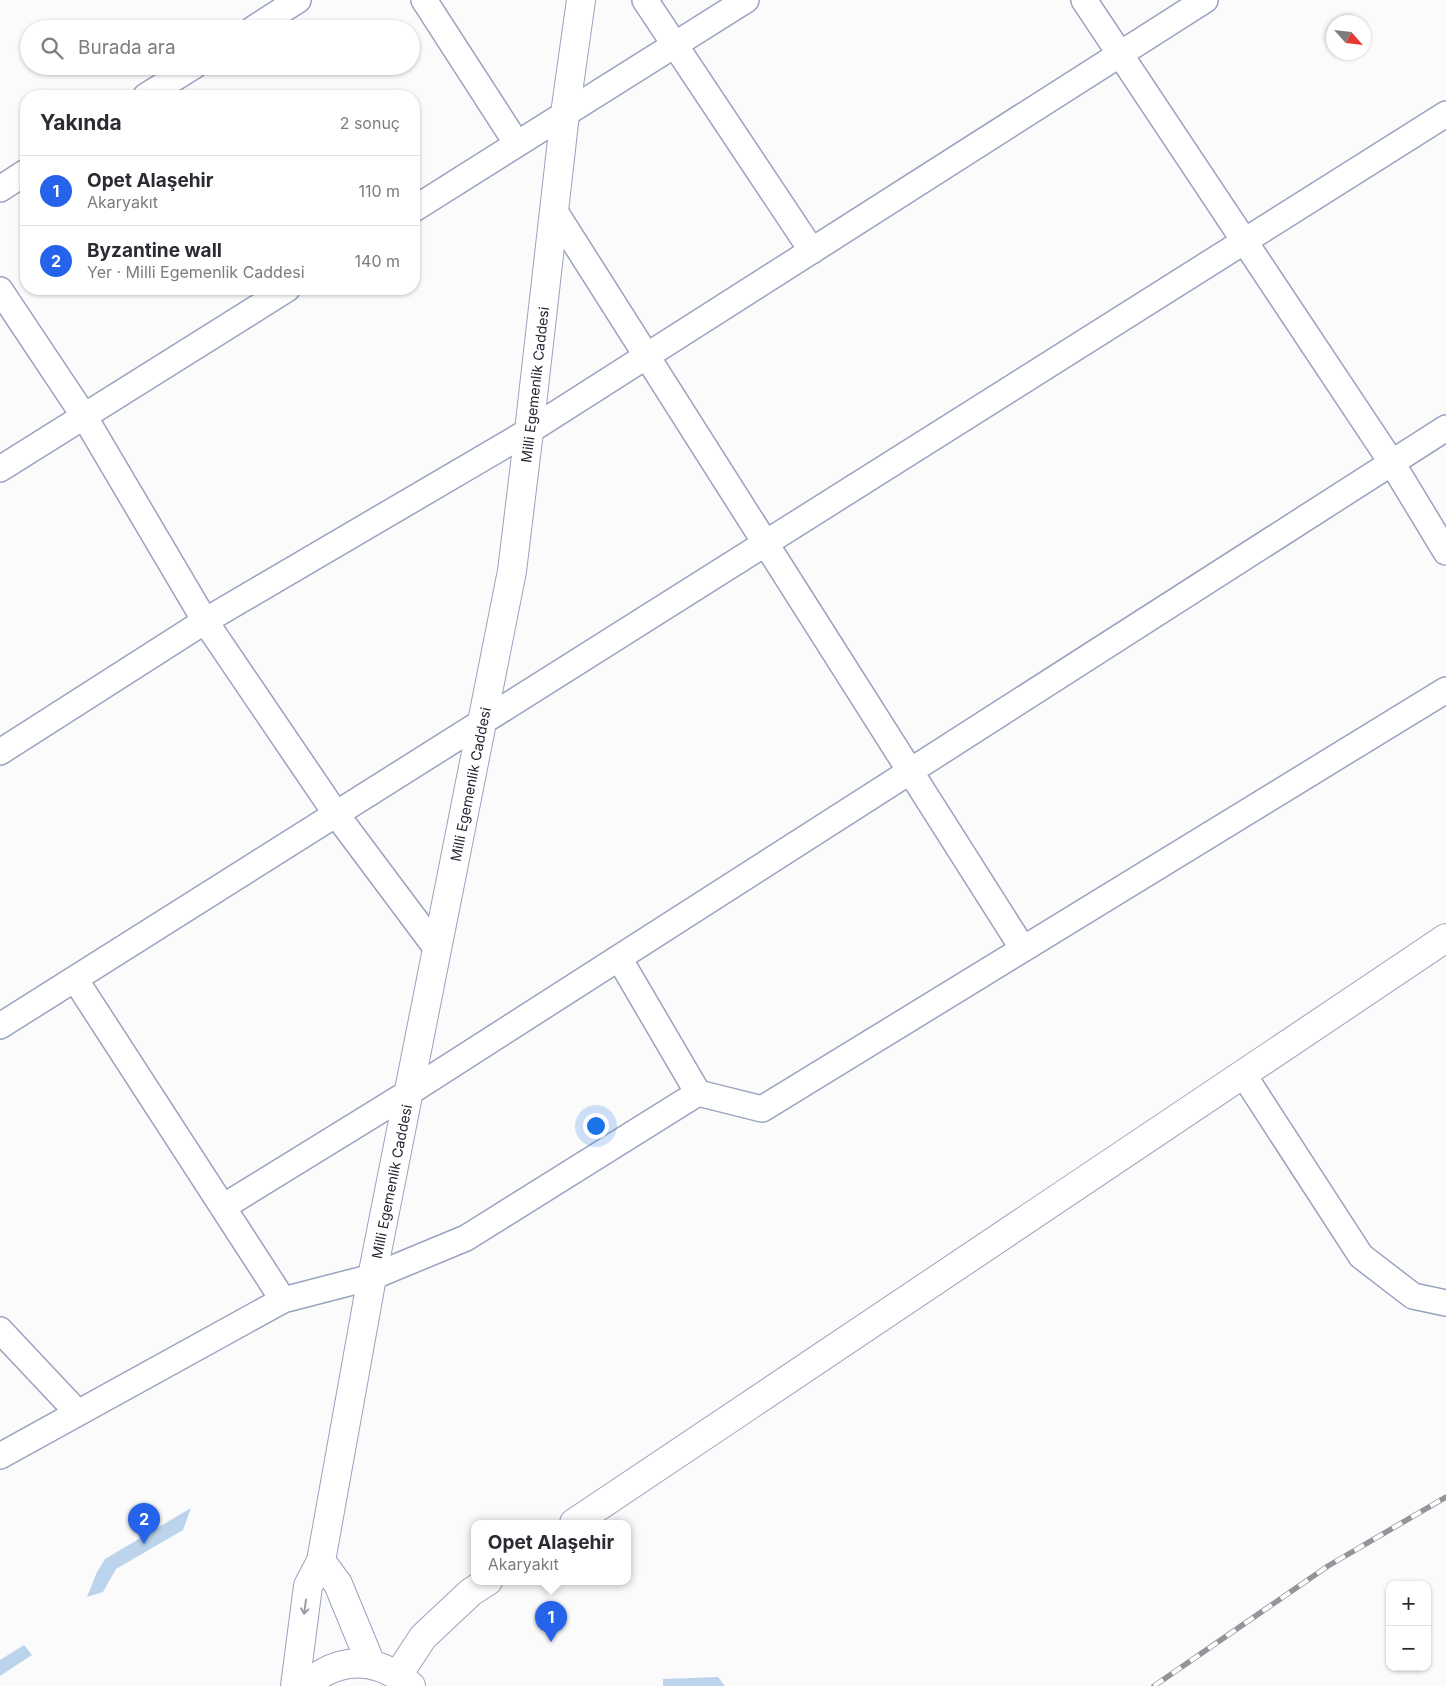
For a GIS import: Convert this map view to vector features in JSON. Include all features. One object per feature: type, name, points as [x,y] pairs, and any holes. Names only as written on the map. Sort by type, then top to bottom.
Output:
[{"type":"street","points":[[267,20],[298,0]]},
{"type":"street","points":[[424,0],[517,144]]},
{"type":"street","name":"Milli Egemenlik Caddesi","points":[[294,1686],[308,1586],[321,1561],[372,1277],[512,571],[530,430],[565,114],[581,0]]},
{"type":"street","points":[[645,0],[812,251]]},
{"type":"street","points":[[420,205],[746,0]]},
{"type":"street","points":[[1084,0],[1392,463],[1446,552]]},
{"type":"street","points":[[0,752],[205,622],[530,430],[1204,0]]},
{"type":"street","points":[[156,90],[180,75]]},
{"type":"street","points":[[0,1026],[1446,114]]},
{"type":"street","points":[[0,189],[20,176]]},
{"type":"street","points":[[554,210],[1023,948]]},
{"type":"street","points":[[0,290],[84,416],[205,622],[336,814],[437,949]]},
{"type":"street","points":[[0,469],[277,295]]},
{"type":"street","points":[[223,1207],[408,1093],[1446,428]]},
{"type":"street","points":[[0,1456],[283,1300],[372,1277],[466,1238],[698,1094],[762,1108],[1446,690]]},
{"type":"street","points":[[578,1520],[1446,938]]},
{"type":"street","points":[[619,958],[698,1094]]},
{"type":"street","points":[[75,979],[283,1300]]},
{"type":"street","points":[[1243,1074],[1361,1256],[1413,1296],[1446,1303]]},
{"type":"street","points":[[0,1330],[78,1413]]},
{"type":"street","points":[[321,1561],[338,1584],[371,1664]]},
{"type":"street","points":[[308,1686],[323,1673],[346,1665],[371,1664],[385,1668],[405,1680],[423,1637],[471,1592],[482,1585]]},
{"type":"building","points":[[191,1508],[183,1530],[116,1569],[103,1592],[87,1597],[97,1572],[105,1559]]},
{"type":"building","points":[[24,1645],[32,1655],[0,1676],[0,1660]]},
{"type":"building","points":[[718,1677],[725,1686],[663,1686],[663,1679]]},
{"type":"railway","points":[[1154,1686],[1328,1566],[1446,1497]]},
{"type":"place","name":"Byzantine wall","points":[[144,1544]]},
{"type":"place","name":"Opet Alaşehir","points":[[551,1642]]}]
